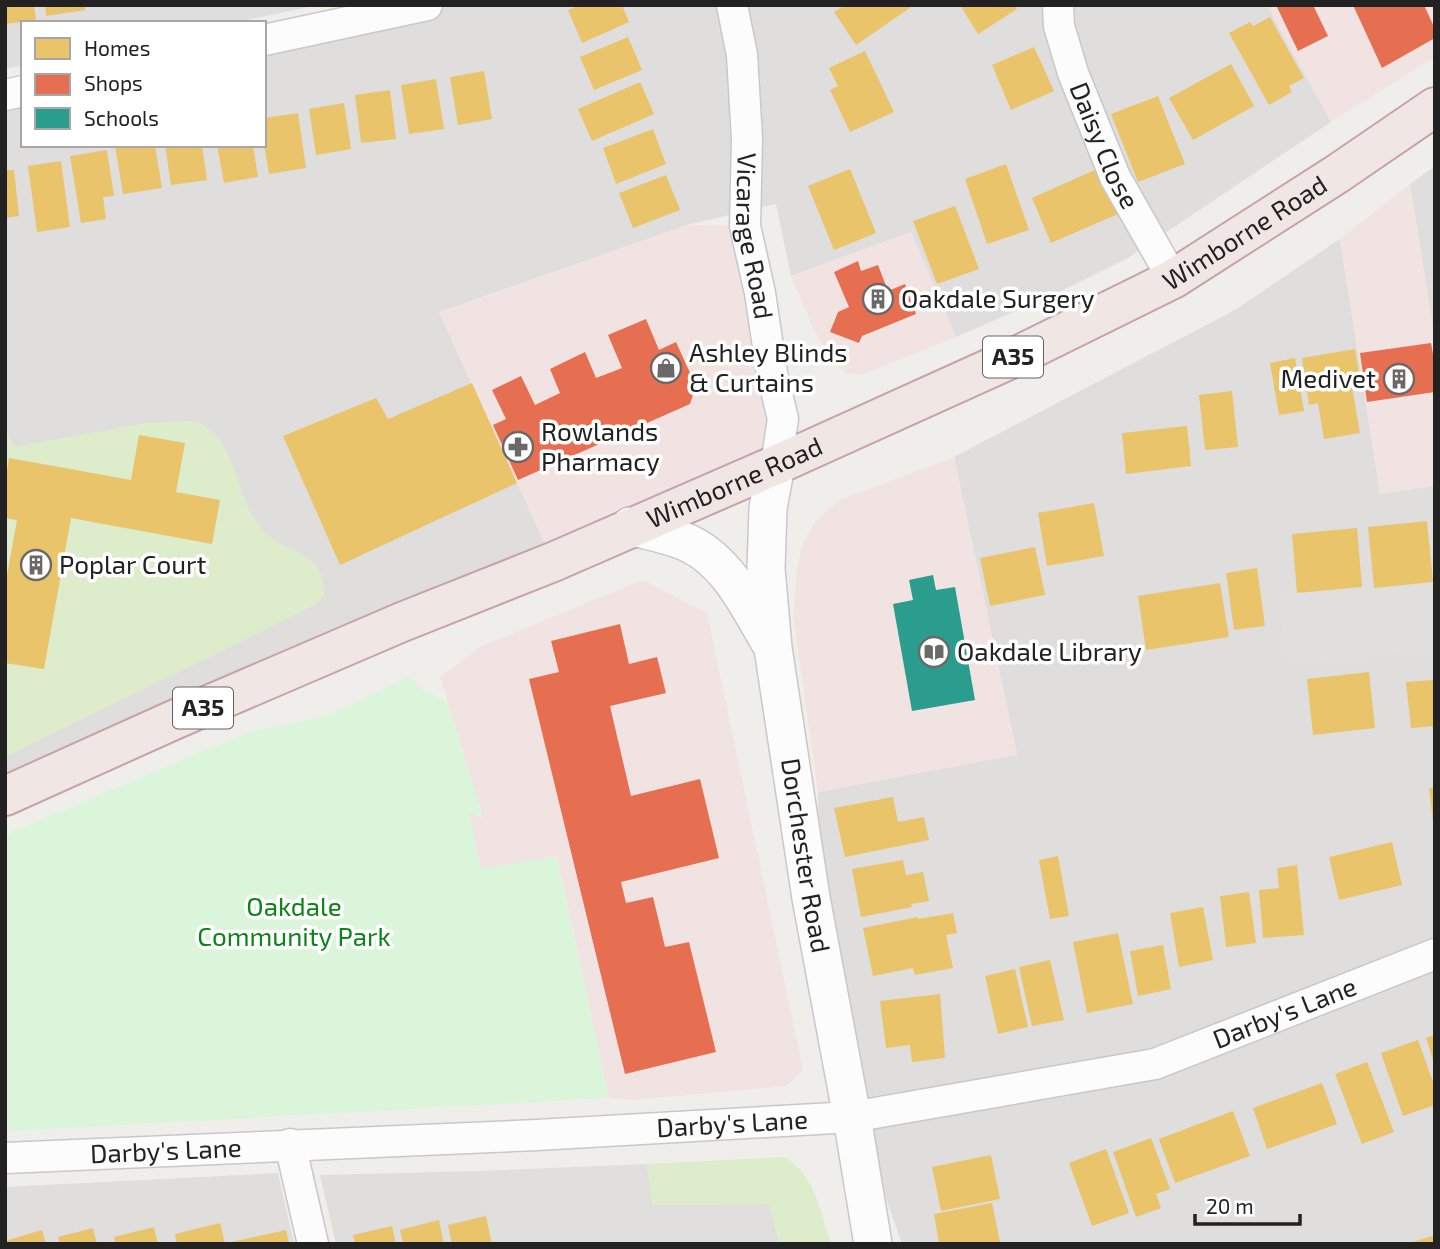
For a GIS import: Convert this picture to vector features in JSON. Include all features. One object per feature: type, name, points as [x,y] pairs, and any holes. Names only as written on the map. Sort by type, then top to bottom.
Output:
[{"type":"highway","name":"Wimborne Road","points":[[5,796],[176,719],[776,465],[1015,356],[1172,279],[1337,174],[1435,107]]},
{"type":"street","points":[[266,40],[428,5]]},
{"type":"street","name":"Vicarage Road","points":[[732,5],[742,55],[746,125],[745,226],[783,419],[776,465]]},
{"type":"street","name":"Daisy Close","points":[[1058,5],[1059,26],[1073,73],[1115,177],[1172,279]]},
{"type":"street","name":"Dorchester Road","points":[[776,465],[768,508],[767,557],[773,648],[811,898],[873,1244]]},
{"type":"street","points":[[630,526],[692,545],[718,564],[738,589],[773,648]]},
{"type":"street","name":"Darby's Lane","points":[[5,1158],[596,1132],[852,1116],[1155,1064],[1435,954]]},
{"type":"street","points":[[290,1144],[313,1244]]},
{"type":"shaded area","points":[[5,5],[318,5],[242,21],[21,21],[21,65],[5,69]]},
{"type":"shaded area","points":[[427,5],[1267,5],[1331,122],[1128,258],[1057,293],[956,337],[911,232],[791,276],[776,204],[687,225],[440,312],[553,562],[5,797],[5,95],[21,91],[21,147],[266,147],[266,40]]},
{"type":"shaded area","points":[[1267,5],[1435,5],[1435,57],[1331,122]]},
{"type":"shaded area","points":[[1435,166],[1435,341],[1410,184]]},
{"type":"shaded area","points":[[1410,184],[1435,341],[1435,486],[1380,494],[1340,239]]},
{"type":"shaded area","points":[[687,225],[745,226],[776,465],[553,562],[439,313]]},
{"type":"shaded area","points":[[911,232],[956,337],[861,375],[846,373],[833,362],[813,328],[791,276]]},
{"type":"shaded area","points":[[1340,239],[1380,493],[1435,486],[1435,1244],[902,1244],[886,1198],[819,863],[818,792],[1017,754],[954,457],[1235,310]]},
{"type":"shaded area","points":[[954,457],[1017,755],[818,792],[793,615],[802,544],[814,524],[842,499]]},
{"type":"shaded area","points":[[1435,574],[1435,650],[1286,666],[1278,592]]},
{"type":"shaded area","points":[[643,580],[707,613],[803,1070],[787,1086],[634,1100],[609,1098],[557,856],[481,869],[469,811],[483,817],[440,677],[482,646]]},
{"type":"shaded area","points":[[647,1164],[652,1205],[769,1204],[779,1244],[492,1244],[479,1171]]},
{"type":"shaded area","points":[[479,1171],[497,1244],[336,1244],[320,1175]]},
{"type":"shaded area","points":[[278,1173],[294,1244],[5,1244],[5,1187]]},
{"type":"green space","points":[[197,421],[213,432],[223,444],[247,505],[260,527],[270,537],[311,560],[318,569],[323,581],[324,597],[311,607],[5,757],[5,425],[13,447],[146,423]]},
{"type":"green space","name":"Oakdale Community Park","points":[[409,677],[425,691],[447,701],[483,818],[469,812],[481,869],[556,856],[609,1098],[10,1131],[5,1114],[5,835],[249,732],[324,717]]},
{"type":"green space","points":[[784,1157],[795,1164],[810,1184],[831,1244],[779,1244],[768,1204],[652,1205],[647,1164]]},
{"type":"building: Homes","points":[[5,5],[34,5],[36,20],[5,24]]},
{"type":"building: Homes","points":[[45,5],[85,5],[85,10],[46,16]]},
{"type":"building: Homes","points":[[580,5],[622,5],[629,22],[582,43],[568,10]]},
{"type":"building: Homes","points":[[845,5],[914,5],[856,45],[834,12]]},
{"type":"building: Homes","points":[[960,5],[1015,5],[1017,9],[978,34]]},
{"type":"building: Homes","points":[[1270,17],[1304,78],[1289,86],[1292,92],[1269,105],[1229,33],[1250,22],[1253,26]]},
{"type":"building: Homes","points":[[628,37],[642,70],[594,90],[580,57]]},
{"type":"building: Homes","points":[[1034,47],[1054,91],[1011,110],[992,65]]},
{"type":"building: Homes","points":[[865,51],[894,112],[850,132],[830,90],[838,86],[829,68]]},
{"type":"building: Homes","points":[[1231,64],[1254,106],[1193,140],[1169,98]]},
{"type":"building: Homes","points":[[484,71],[492,119],[458,125],[450,77]]},
{"type":"building: Homes","points":[[436,79],[444,129],[409,134],[401,85]]},
{"type":"building: Homes","points":[[640,82],[654,114],[592,141],[578,109]]},
{"type":"building: Homes","points":[[390,90],[396,139],[361,143],[355,95]]},
{"type":"building: Homes","points":[[1158,96],[1185,164],[1138,182],[1111,114]]},
{"type":"building: Homes","points":[[344,103],[351,149],[316,155],[309,109]]},
{"type":"building: Homes","points":[[298,113],[306,168],[269,174],[264,147],[266,118]]},
{"type":"building: Homes","points":[[653,129],[666,164],[616,184],[603,148]]},
{"type":"building: Homes","points":[[115,147],[155,147],[162,188],[123,194]]},
{"type":"building: Homes","points":[[165,147],[202,147],[207,180],[171,185]]},
{"type":"building: Homes","points":[[217,147],[253,147],[258,177],[224,183]]},
{"type":"building: Homes","points":[[107,150],[114,196],[103,197],[106,219],[81,223],[70,156]]},
{"type":"building: Homes","points":[[61,161],[70,227],[37,232],[28,166]]},
{"type":"building: Homes","points":[[1006,164],[1029,230],[987,244],[965,179]]},
{"type":"building: Homes","points":[[850,169],[876,233],[834,250],[808,186]]},
{"type":"building: Homes","points":[[1097,169],[1118,214],[1051,243],[1032,198]]},
{"type":"building: Homes","points":[[5,170],[14,170],[19,216],[5,218]]},
{"type":"building: Homes","points":[[666,175],[680,210],[633,228],[619,193]]},
{"type":"building: Homes","points":[[955,206],[979,269],[937,284],[913,221]]},
{"type":"building: Homes","points":[[1355,349],[1361,385],[1352,387],[1360,433],[1324,439],[1318,403],[1309,405],[1302,358]]},
{"type":"building: Homes","points":[[1295,358],[1304,411],[1279,415],[1270,363]]},
{"type":"building: Homes","points":[[472,383],[517,483],[340,565],[283,436],[376,398],[388,419]]},
{"type":"building: Homes","points":[[1232,391],[1238,447],[1205,450],[1199,395]]},
{"type":"building: Homes","points":[[1187,426],[1191,466],[1126,474],[1122,433]]},
{"type":"building: Homes","name":"Poplar Court","points":[[139,435],[185,443],[176,492],[220,500],[212,544],[71,518],[44,669],[5,663],[5,586],[17,520],[5,518],[5,483],[9,458],[131,480]]},
{"type":"building: Homes","points":[[1094,503],[1104,556],[1047,566],[1038,513]]},
{"type":"building: Homes","points":[[1427,521],[1433,582],[1374,588],[1368,527]]},
{"type":"building: Homes","points":[[1357,528],[1362,587],[1297,593],[1292,534]]},
{"type":"building: Homes","points":[[1035,547],[1045,595],[990,606],[980,558]]},
{"type":"building: Homes","points":[[1257,568],[1265,626],[1234,630],[1226,573]]},
{"type":"building: Homes","points":[[1220,583],[1229,637],[1146,650],[1138,596]]},
{"type":"building: Homes","points":[[1369,672],[1375,728],[1313,735],[1307,679]]},
{"type":"building: Homes","points":[[1433,680],[1435,726],[1411,728],[1406,682]]},
{"type":"building: Homes","points":[[1435,787],[1435,821],[1433,821],[1429,788]]},
{"type":"building: Homes","points":[[893,797],[898,822],[924,817],[929,840],[845,857],[834,808]]},
{"type":"building: Homes","points":[[1392,842],[1402,885],[1339,900],[1329,857]]},
{"type":"building: Homes","points":[[1058,856],[1069,916],[1050,919],[1039,860]]},
{"type":"building: Homes","points":[[903,860],[906,875],[923,872],[929,901],[861,917],[852,869]]},
{"type":"building: Homes","points":[[1297,865],[1304,935],[1263,938],[1259,890],[1279,888],[1277,868]]},
{"type":"building: Homes","points":[[1249,892],[1256,943],[1226,947],[1220,896]]},
{"type":"building: Homes","points":[[1203,907],[1213,960],[1179,967],[1170,913]]},
{"type":"building: Homes","points":[[953,913],[957,933],[946,935],[953,968],[915,975],[913,968],[873,976],[863,928]]},
{"type":"building: Homes","points":[[1118,933],[1133,1004],[1087,1013],[1073,942]]},
{"type":"building: Homes","points":[[1163,945],[1171,989],[1138,996],[1130,951]]},
{"type":"building: Homes","points":[[1050,960],[1064,1020],[1032,1026],[1019,967]]},
{"type":"building: Homes","points":[[1015,969],[1028,1027],[998,1034],[985,976]]},
{"type":"building: Homes","points":[[940,994],[945,1058],[912,1062],[910,1045],[886,1048],[880,1001]]},
{"type":"building: Homes","points":[[1435,1035],[1435,1063],[1434,1063],[1426,1038]]},
{"type":"building: Homes","points":[[1418,1040],[1435,1087],[1435,1105],[1403,1116],[1381,1053]]},
{"type":"building: Homes","points":[[1367,1062],[1394,1132],[1362,1144],[1335,1074]]},
{"type":"building: Homes","points":[[1322,1083],[1337,1124],[1267,1149],[1253,1108]]},
{"type":"building: Homes","points":[[1233,1111],[1250,1156],[1175,1183],[1159,1139]]},
{"type":"building: Homes","points":[[1151,1138],[1170,1189],[1156,1194],[1161,1208],[1136,1217],[1113,1152]]},
{"type":"building: Homes","points":[[1106,1149],[1129,1213],[1092,1226],[1069,1163]]},
{"type":"building: Homes","points":[[991,1155],[1000,1199],[941,1211],[932,1167]]},
{"type":"building: Homes","points":[[992,1203],[1000,1242],[939,1244],[934,1214]]},
{"type":"building: Homes","points":[[486,1216],[492,1244],[452,1244],[448,1225]]},
{"type":"building: Homes","points":[[439,1220],[444,1244],[403,1244],[400,1230]]},
{"type":"building: Homes","points":[[220,1223],[225,1244],[177,1244],[175,1234]]},
{"type":"building: Homes","points":[[392,1226],[396,1244],[355,1244],[353,1235]]},
{"type":"building: Homes","points":[[154,1227],[158,1244],[116,1244],[114,1237]]},
{"type":"building: Homes","points":[[93,1228],[97,1244],[60,1244],[58,1237]]},
{"type":"building: Homes","points":[[42,1230],[46,1244],[5,1244],[5,1241]]},
{"type":"building: Homes","points":[[286,1230],[289,1244],[231,1244],[231,1242]]},
{"type":"building: Homes","points":[[1435,1235],[1435,1244],[1410,1244],[1410,1243]]},
{"type":"building: Shops","points":[[1276,5],[1313,5],[1328,36],[1298,51]]},
{"type":"building: Shops","points":[[1353,5],[1424,5],[1435,29],[1435,38],[1382,68]]},
{"type":"building: Shops","name":"Oakdale Surgery","points":[[858,261],[861,271],[878,265],[888,291],[905,284],[916,314],[862,336],[859,343],[830,332],[838,312],[849,307],[834,272]]},
{"type":"building: Shops","points":[[646,319],[659,350],[676,342],[696,386],[690,404],[518,480],[493,425],[506,419],[492,390],[521,376],[535,405],[560,393],[550,369],[585,352],[596,378],[622,368],[608,335]]},
{"type":"building: Shops","name":"Medivet","points":[[1431,343],[1435,365],[1435,392],[1367,402],[1360,353]]},
{"type":"building: Shops","points":[[620,624],[629,664],[657,657],[666,693],[610,706],[631,796],[700,779],[719,858],[621,882],[626,903],[653,897],[665,947],[689,942],[716,1052],[625,1074],[529,679],[559,672],[551,641]]},
{"type":"building: Schools","name":"Oakdale Library","points":[[933,575],[936,590],[955,587],[975,700],[912,711],[893,604],[913,600],[909,580]]},
{"type":"place","name":"Oakdale Surgery","points":[[878,299]]},
{"type":"place","name":"Ashley Blinds & Curtains","points":[[666,368]]},
{"type":"place","name":"Medivet","points":[[1399,379]]},
{"type":"place","name":"Rowlands Pharmacy","points":[[518,447]]},
{"type":"place","name":"Poplar Court","points":[[36,565]]},
{"type":"place","name":"Oakdale Library","points":[[934,652]]}]
